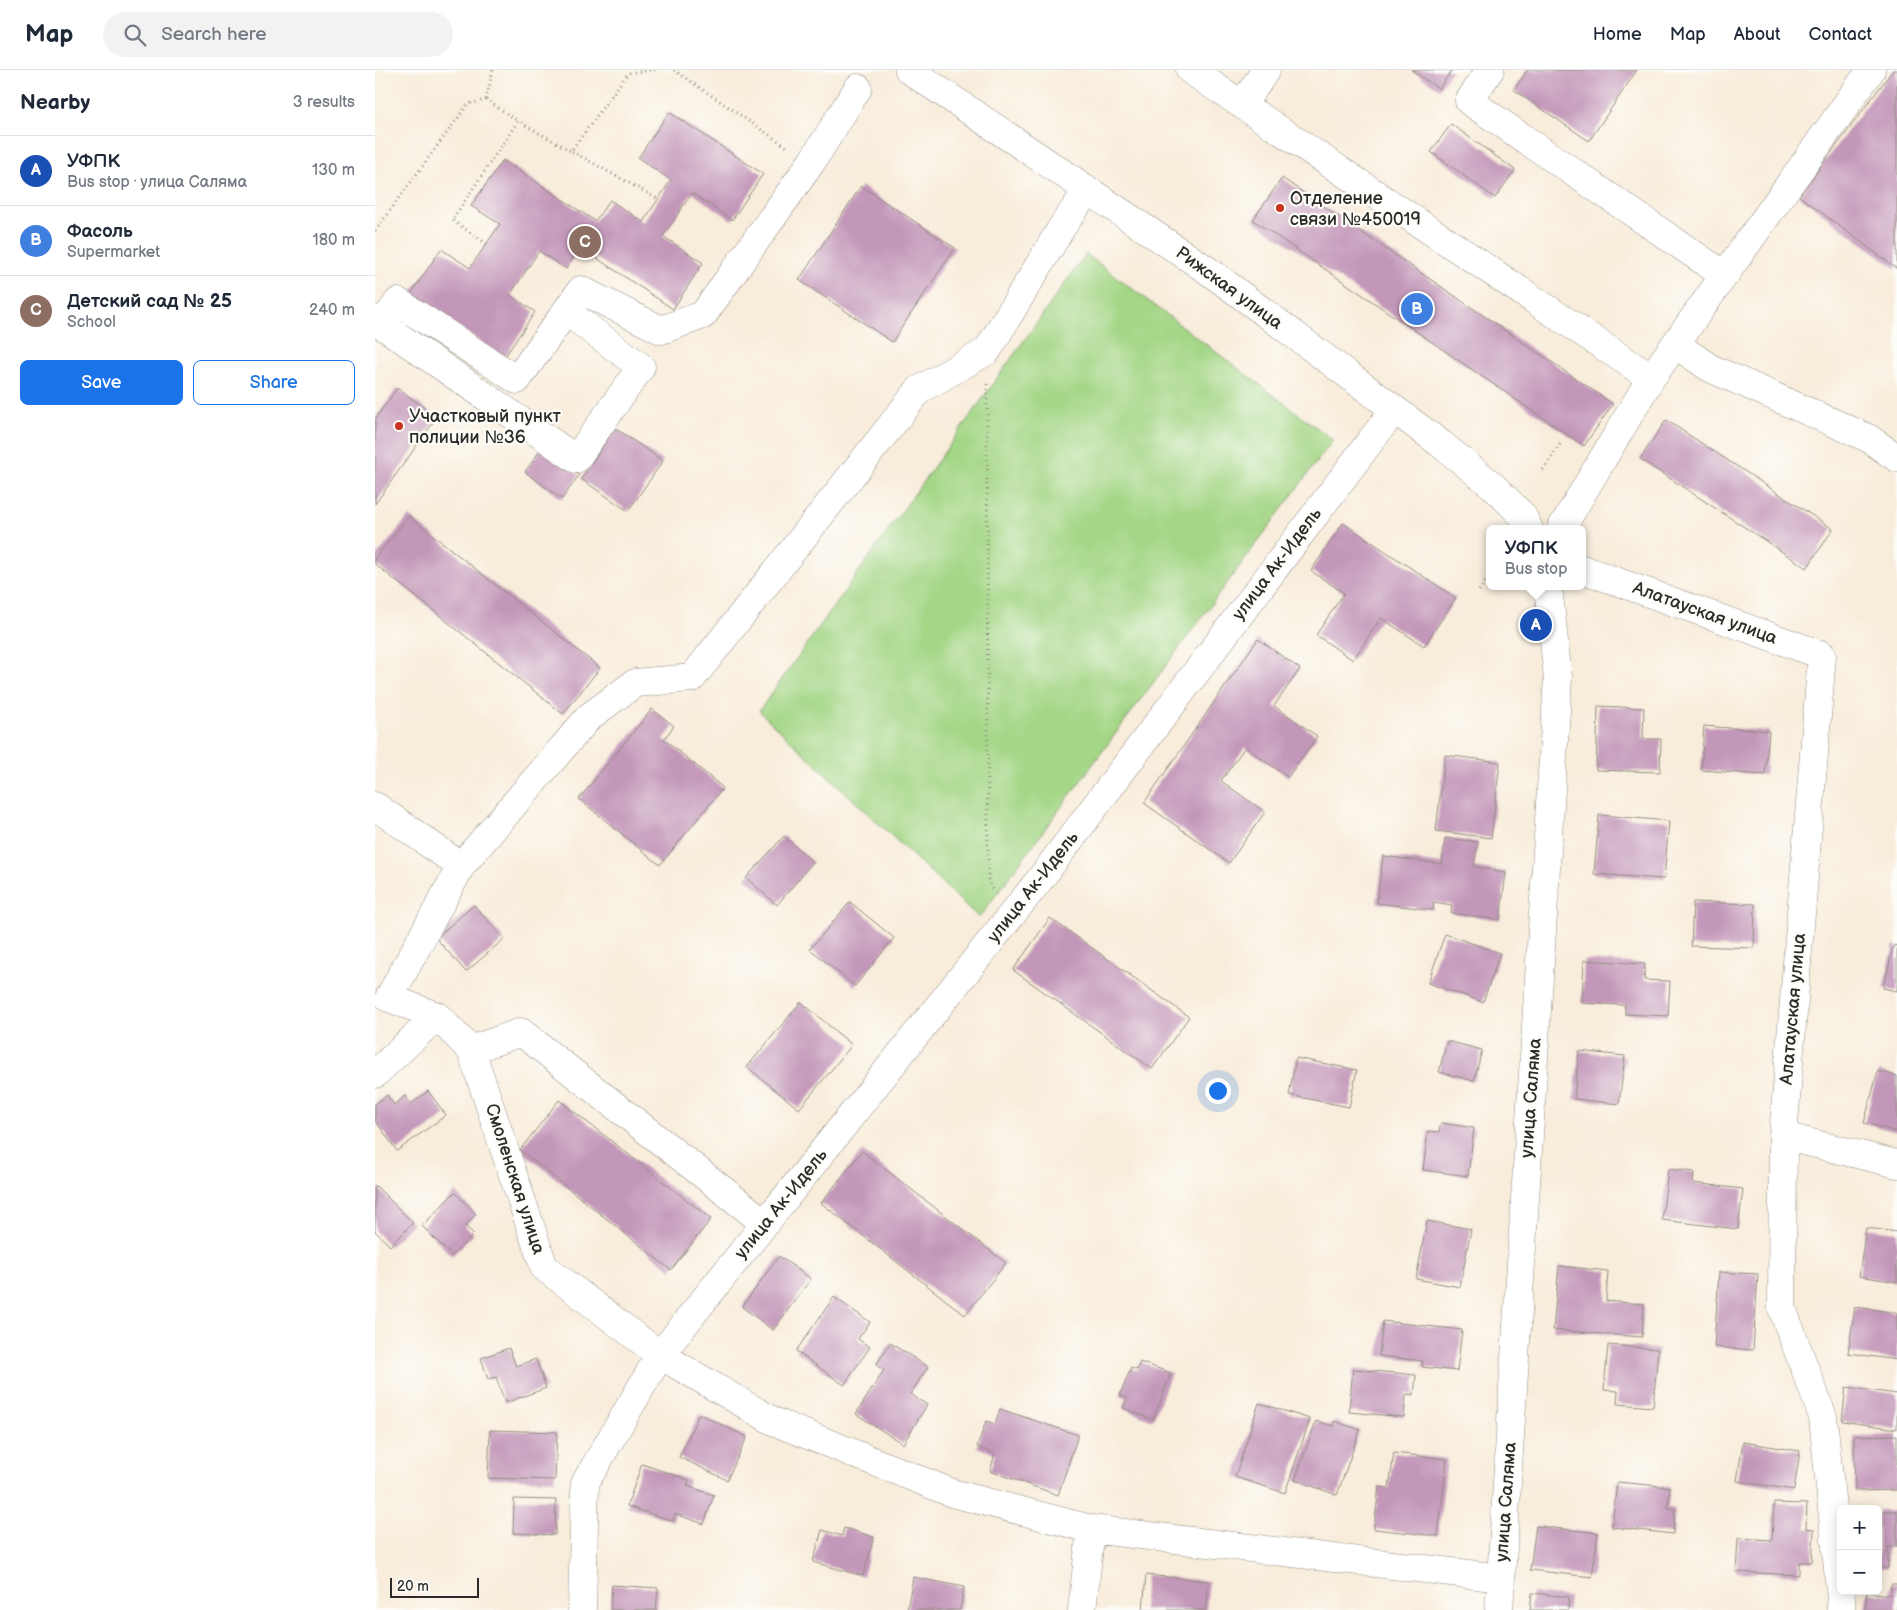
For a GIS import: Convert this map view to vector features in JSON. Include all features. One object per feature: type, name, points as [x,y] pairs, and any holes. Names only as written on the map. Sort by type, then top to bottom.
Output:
[{"type":"street","name":"Рижская улица","points":[[909,70],[1210,272],[1441,444],[1493,486],[1522,515],[1527,525]]},
{"type":"street","points":[[1190,70],[1651,378]]},
{"type":"street","points":[[1242,105],[1266,70]]},
{"type":"street","points":[[1490,70],[1469,101],[1724,275]]},
{"type":"street","points":[[1563,525],[1651,378],[1871,70]]},
{"type":"street","points":[[566,311],[641,366],[576,459],[378,322],[398,302],[517,380],[566,311],[581,290],[661,330],[703,315],[811,163],[858,88]]},
{"type":"street","points":[[375,1074],[437,1016],[382,994],[461,866],[589,717],[635,683],[691,678],[919,390],[987,351],[1062,227],[1087,191]]},
{"type":"street","points":[[1675,344],[1710,368],[1868,438],[1897,458]]},
{"type":"street","name":"улица Ак-Идель","points":[[660,1354],[1041,878],[1394,410]]},
{"type":"street","name":"Алатауская улица","points":[[1586,570],[1822,654],[1783,1136],[1782,1308],[1823,1417],[1841,1610]]},
{"type":"street","name":"улица Саляма","points":[[1499,1610],[1558,678],[1548,590]]},
{"type":"street","points":[[375,806],[461,866]]},
{"type":"street","name":"Смоленская улица","points":[[437,1016],[471,1050],[544,1267],[660,1354],[773,1421],[952,1493],[1091,1529],[1501,1578]]},
{"type":"street","points":[[471,1050],[521,1032],[765,1223]]},
{"type":"street","points":[[1783,1136],[1897,1164]]},
{"type":"street","points":[[582,1610],[585,1483],[660,1354]]},
{"type":"street","points":[[1082,1610],[1091,1529]]},
{"type":"path","points":[[486,100],[493,70]]},
{"type":"path","points":[[571,151],[628,73],[655,70]]},
{"type":"path","points":[[674,70],[811,163]]},
{"type":"path","points":[[375,231],[468,104],[486,100],[518,122],[658,199]]},
{"type":"path","points":[[487,244],[452,220],[518,122]]},
{"type":"path","points":[[987,351],[988,879],[1005,923]]},
{"type":"path","points":[[1543,470],[1561,444]]},
{"type":"path","points":[[1479,591],[1486,581]]},
{"type":"green space","points":[[1086,254],[1333,440],[979,918],[759,711]]},
{"type":"building","points":[[1411,70],[1452,70],[1439,89]]},
{"type":"building","points":[[1527,70],[1637,70],[1589,141],[1514,90]]},
{"type":"building","points":[[1893,70],[1897,70],[1897,269],[1799,196]]},
{"type":"building","points":[[669,112],[763,174],[732,220],[692,193],[663,236],[703,263],[673,309],[580,247],[566,269],[539,251],[510,295],[535,312],[504,358],[410,295],[441,249],[470,268],[500,224],[471,206],[503,160],[595,221],[610,200],[643,222],[671,180],[638,158]]},
{"type":"building","points":[[1451,124],[1515,170],[1495,198],[1431,152]]},
{"type":"building","points":[[1282,178],[1613,404],[1584,446],[1253,220]]},
{"type":"building","points":[[861,186],[955,248],[892,342],[799,280]]},
{"type":"building","points":[[397,388],[437,417],[375,504],[375,419]]},
{"type":"building","points":[[1666,420],[1833,529],[1807,568],[1640,459]]},
{"type":"building","points":[[615,428],[663,461],[628,511],[581,479]]},
{"type":"building","points":[[542,448],[579,475],[562,499],[525,472]]},
{"type":"building","points":[[409,516],[600,668],[563,714],[375,564],[375,558]]},
{"type":"building","points":[[1343,523],[1456,598],[1424,646],[1381,618],[1353,660],[1316,635],[1344,593],[1311,571]]},
{"type":"building","points":[[1258,639],[1300,669],[1274,706],[1317,736],[1288,777],[1245,747],[1221,781],[1265,812],[1229,863],[1144,803]]},
{"type":"building","points":[[1598,706],[1644,708],[1643,739],[1661,739],[1660,772],[1596,770]]},
{"type":"building","points":[[652,709],[674,726],[664,739],[723,788],[660,865],[579,799]]},
{"type":"building","points":[[1704,726],[1769,731],[1765,775],[1701,770]]},
{"type":"building","points":[[1445,755],[1500,762],[1491,838],[1436,831]]},
{"type":"building","points":[[1599,815],[1669,821],[1664,879],[1594,874]]},
{"type":"building","points":[[784,836],[813,862],[777,905],[746,878]]},
{"type":"building","points":[[1445,838],[1478,842],[1474,867],[1506,872],[1500,920],[1451,913],[1452,905],[1434,902],[1433,910],[1377,903],[1383,856],[1442,864]]},
{"type":"building","points":[[850,902],[894,938],[855,986],[810,949]]},
{"type":"building","points":[[1693,902],[1755,904],[1754,948],[1691,946]]},
{"type":"building","points":[[474,905],[504,939],[466,972],[436,938]]},
{"type":"building","points":[[1050,918],[1189,1017],[1152,1069],[1013,970]]},
{"type":"building","points":[[1445,934],[1500,953],[1483,1002],[1428,983]]},
{"type":"building","points":[[1894,945],[1897,946],[1897,991],[1883,988]]},
{"type":"building","points":[[1584,960],[1645,964],[1644,980],[1670,981],[1668,1016],[1625,1014],[1625,1005],[1582,1003]]},
{"type":"building","points":[[801,1002],[852,1045],[799,1109],[747,1067]]},
{"type":"building","points":[[1447,1041],[1482,1050],[1474,1081],[1439,1072]]},
{"type":"building","points":[[1579,1051],[1625,1056],[1619,1104],[1574,1099]]},
{"type":"building","points":[[1296,1058],[1357,1070],[1349,1107],[1289,1095]]},
{"type":"building","points":[[1878,1071],[1897,1076],[1897,1132],[1864,1123]]},
{"type":"building","points":[[428,1091],[446,1115],[397,1151],[375,1120],[375,1104],[387,1095],[394,1105],[405,1096],[411,1104]]},
{"type":"building","points":[[559,1100],[711,1219],[671,1270],[520,1150]]},
{"type":"building","points":[[1441,1123],[1474,1128],[1468,1176],[1423,1170],[1428,1131],[1439,1132]]},
{"type":"building","points":[[862,1151],[1006,1263],[965,1315],[821,1203]]},
{"type":"building","points":[[1668,1169],[1694,1172],[1693,1183],[1743,1189],[1738,1229],[1662,1220]]},
{"type":"building","points":[[375,1185],[413,1223],[390,1246],[375,1231]]},
{"type":"building","points":[[455,1192],[476,1214],[465,1226],[474,1234],[452,1256],[422,1226]]},
{"type":"building","points":[[1427,1221],[1471,1229],[1460,1287],[1416,1279]]},
{"type":"building","points":[[1866,1228],[1897,1232],[1897,1282],[1859,1276]]},
{"type":"building","points":[[779,1256],[811,1279],[773,1330],[742,1307]]},
{"type":"building","points":[[1559,1266],[1608,1271],[1606,1301],[1644,1304],[1642,1337],[1553,1330]]},
{"type":"building","points":[[1719,1272],[1758,1274],[1753,1350],[1714,1347]]},
{"type":"building","points":[[834,1297],[870,1322],[858,1339],[870,1347],[844,1385],[796,1351]]},
{"type":"building","points":[[1855,1307],[1897,1313],[1897,1360],[1848,1353]]},
{"type":"building","points":[[1383,1321],[1462,1330],[1457,1371],[1422,1367],[1423,1361],[1379,1356]]},
{"type":"building","points":[[890,1343],[928,1367],[910,1394],[927,1405],[903,1444],[856,1414],[884,1370],[876,1365]]},
{"type":"building","points":[[1608,1345],[1658,1349],[1653,1407],[1617,1404],[1618,1391],[1604,1390]]},
{"type":"building","points":[[509,1348],[516,1366],[536,1359],[546,1388],[505,1403],[496,1377],[488,1379],[481,1358]]},
{"type":"building","points":[[1140,1362],[1171,1373],[1153,1420],[1123,1408],[1127,1398],[1120,1395],[1131,1368],[1137,1370]]},
{"type":"building","points":[[1353,1369],[1416,1375],[1414,1395],[1406,1394],[1404,1417],[1349,1412]]},
{"type":"building","points":[[1846,1387],[1897,1394],[1897,1429],[1842,1421]]},
{"type":"building","points":[[1259,1403],[1310,1419],[1285,1493],[1235,1477]]},
{"type":"building","points":[[1000,1409],[1078,1435],[1058,1495],[990,1471],[995,1454],[977,1447],[986,1421],[995,1424]]},
{"type":"building","points":[[699,1414],[747,1437],[727,1480],[679,1457]]},
{"type":"building","points":[[1316,1421],[1333,1426],[1334,1421],[1360,1430],[1337,1495],[1295,1480]]},
{"type":"building","points":[[490,1430],[557,1432],[555,1480],[488,1478]]},
{"type":"building","points":[[1897,1435],[1897,1490],[1855,1491],[1854,1436]]},
{"type":"building","points":[[1743,1442],[1800,1451],[1794,1490],[1737,1481]]},
{"type":"building","points":[[1394,1453],[1447,1459],[1438,1536],[1374,1529],[1379,1487],[1389,1488]]},
{"type":"building","points":[[642,1464],[689,1480],[687,1486],[714,1495],[704,1524],[675,1514],[673,1521],[627,1506]]},
{"type":"building","points":[[1617,1482],[1670,1487],[1668,1508],[1675,1509],[1673,1534],[1612,1527]]},
{"type":"building","points":[[514,1499],[556,1500],[555,1535],[513,1533]]},
{"type":"building","points":[[1774,1503],[1807,1504],[1806,1528],[1814,1529],[1812,1562],[1799,1562],[1799,1575],[1736,1572],[1738,1538],[1772,1540]]},
{"type":"building","points":[[1882,1511],[1897,1511],[1897,1547],[1888,1547],[1888,1568],[1882,1568]]},
{"type":"building","points":[[1536,1526],[1598,1533],[1592,1577],[1530,1570]]},
{"type":"building","points":[[844,1528],[874,1537],[863,1576],[813,1562],[822,1530],[842,1536]]},
{"type":"building","points":[[1146,1575],[1209,1581],[1206,1610],[1143,1610]]},
{"type":"building","points":[[913,1577],[964,1587],[960,1610],[907,1610]]},
{"type":"building","points":[[1891,1584],[1897,1584],[1897,1610],[1865,1610],[1867,1595],[1890,1595]]},
{"type":"building","points":[[612,1585],[658,1588],[656,1610],[610,1610]]},
{"type":"building","points":[[1532,1593],[1569,1597],[1568,1610],[1530,1610]]},
{"type":"place","name":"Отделение связи №450019","points":[[1280,208]]},
{"type":"place","name":"Детский сад № 25","points":[[585,242]]},
{"type":"place","name":"Фасоль","points":[[1417,309]]},
{"type":"place","name":"Участковый пункт полиции №36","points":[[399,426]]},
{"type":"place","name":"УФПК","points":[[1536,625]]}]
